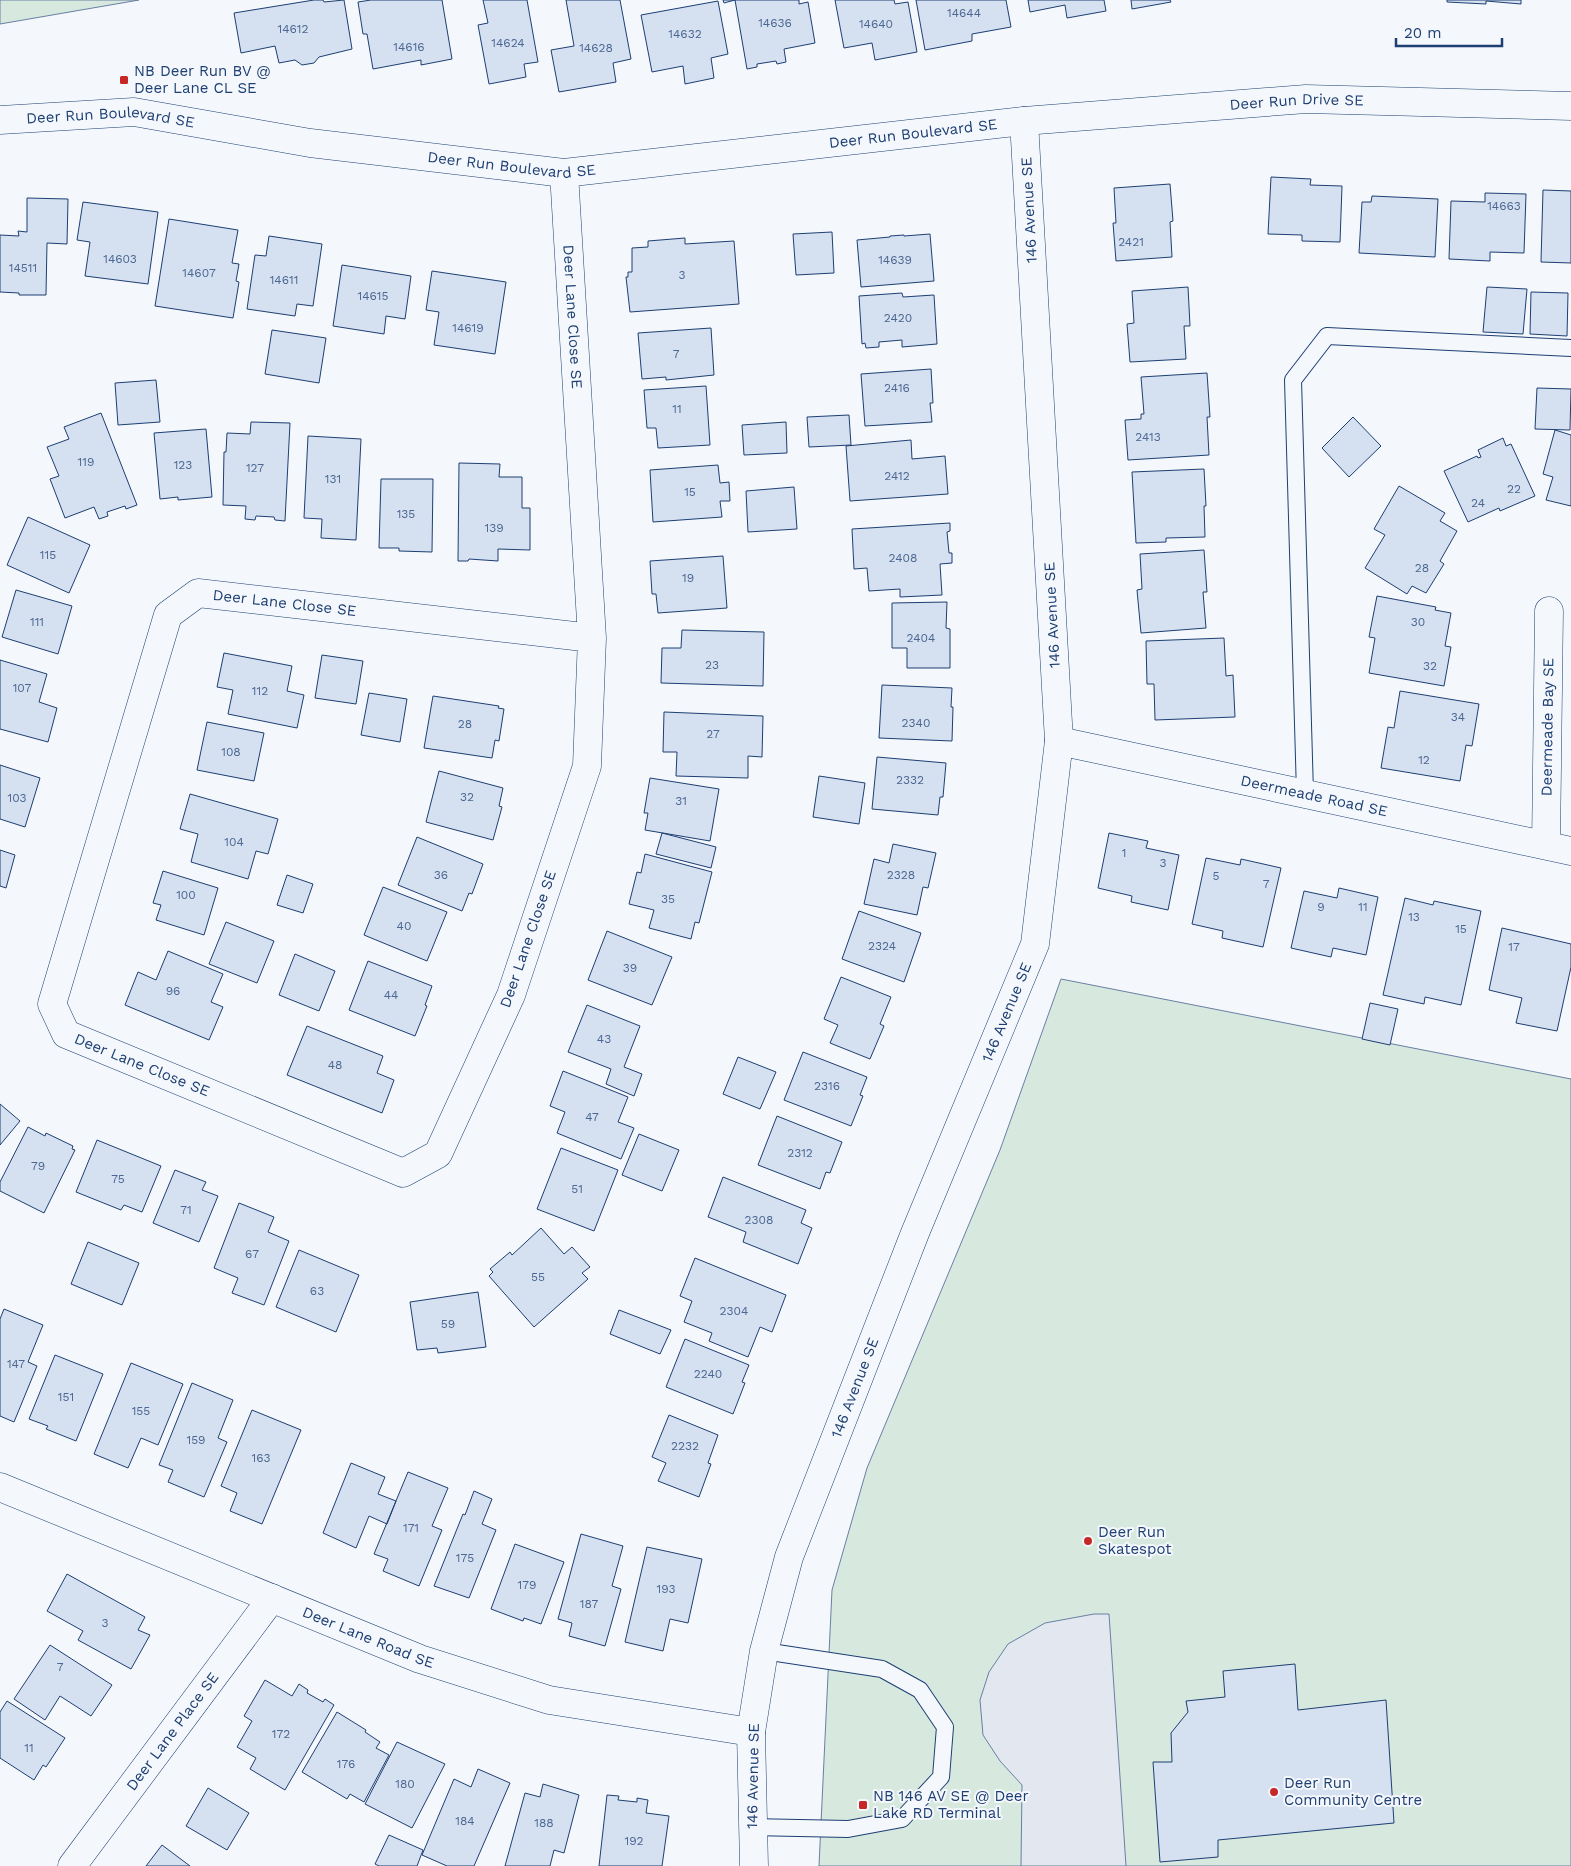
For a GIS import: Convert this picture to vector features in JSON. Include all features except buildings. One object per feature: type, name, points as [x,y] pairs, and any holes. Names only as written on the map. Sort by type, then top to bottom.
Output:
[{"type":"street","name":"Deer Run Drive SE","points":[[1024,121],[1306,99],[1571,106]]},
{"type":"street","name":"Deer Run Boulevard SE","points":[[0,120],[134,112],[310,142],[564,173],[1024,121]]},
{"type":"street","name":"146 Avenue SE","points":[[754,1866],[751,1732],[764,1651],[789,1557],[915,1233],[1035,944],[1059,741],[1024,121]]},
{"type":"street","name":"Deer Lane Close SE","points":[[564,173],[592,638],[587,766],[511,995],[438,1154],[403,1172],[66,1034],[52,1004],[168,615],[198,593],[592,638]]},
{"type":"street","name":"Deermeade Bay SE","points":[[1549,611],[1559,848]]},
{"type":"street","name":"Deermeade Road SE","points":[[1059,741],[1559,848]]},
{"type":"street","name":"Deer Lane Road SE","points":[[0,1487],[420,1659],[549,1700],[751,1732]]},
{"type":"street","name":"Deer Lane Place SE","points":[[72,1866],[272,1598]]},
{"type":"lane","points":[[1305,794],[1293,380],[1327,336],[1571,348]]},
{"type":"lane","points":[[752,1827],[848,1829],[902,1819],[941,1777],[945,1727],[920,1690],[882,1669],[764,1651]]},
{"type":"shaded area","points":[[0,0],[139,0],[0,24]]},
{"type":"shaded area","points":[[1061,979],[1571,1079],[1571,1866],[819,1866],[832,1590],[867,1468],[1000,1150]]},
{"type":"shaded area","points":[[1094,1614],[1109,1614],[1126,1866],[1021,1866],[1022,1785],[1000,1761],[983,1735],[980,1700],[989,1672],[1008,1644],[1045,1623]]},
{"type":"place","name":"NB Deer Run BV @ Deer Lane CL SE","points":[[124,80]]},
{"type":"place","name":"Deer Run Skatespot","points":[[1088,1541]]},
{"type":"place","name":"Deer Run Community Centre","points":[[1274,1792]]},
{"type":"place","name":"NB 146 AV SE @ Deer Lake RD Terminal","points":[[863,1805]]}]
